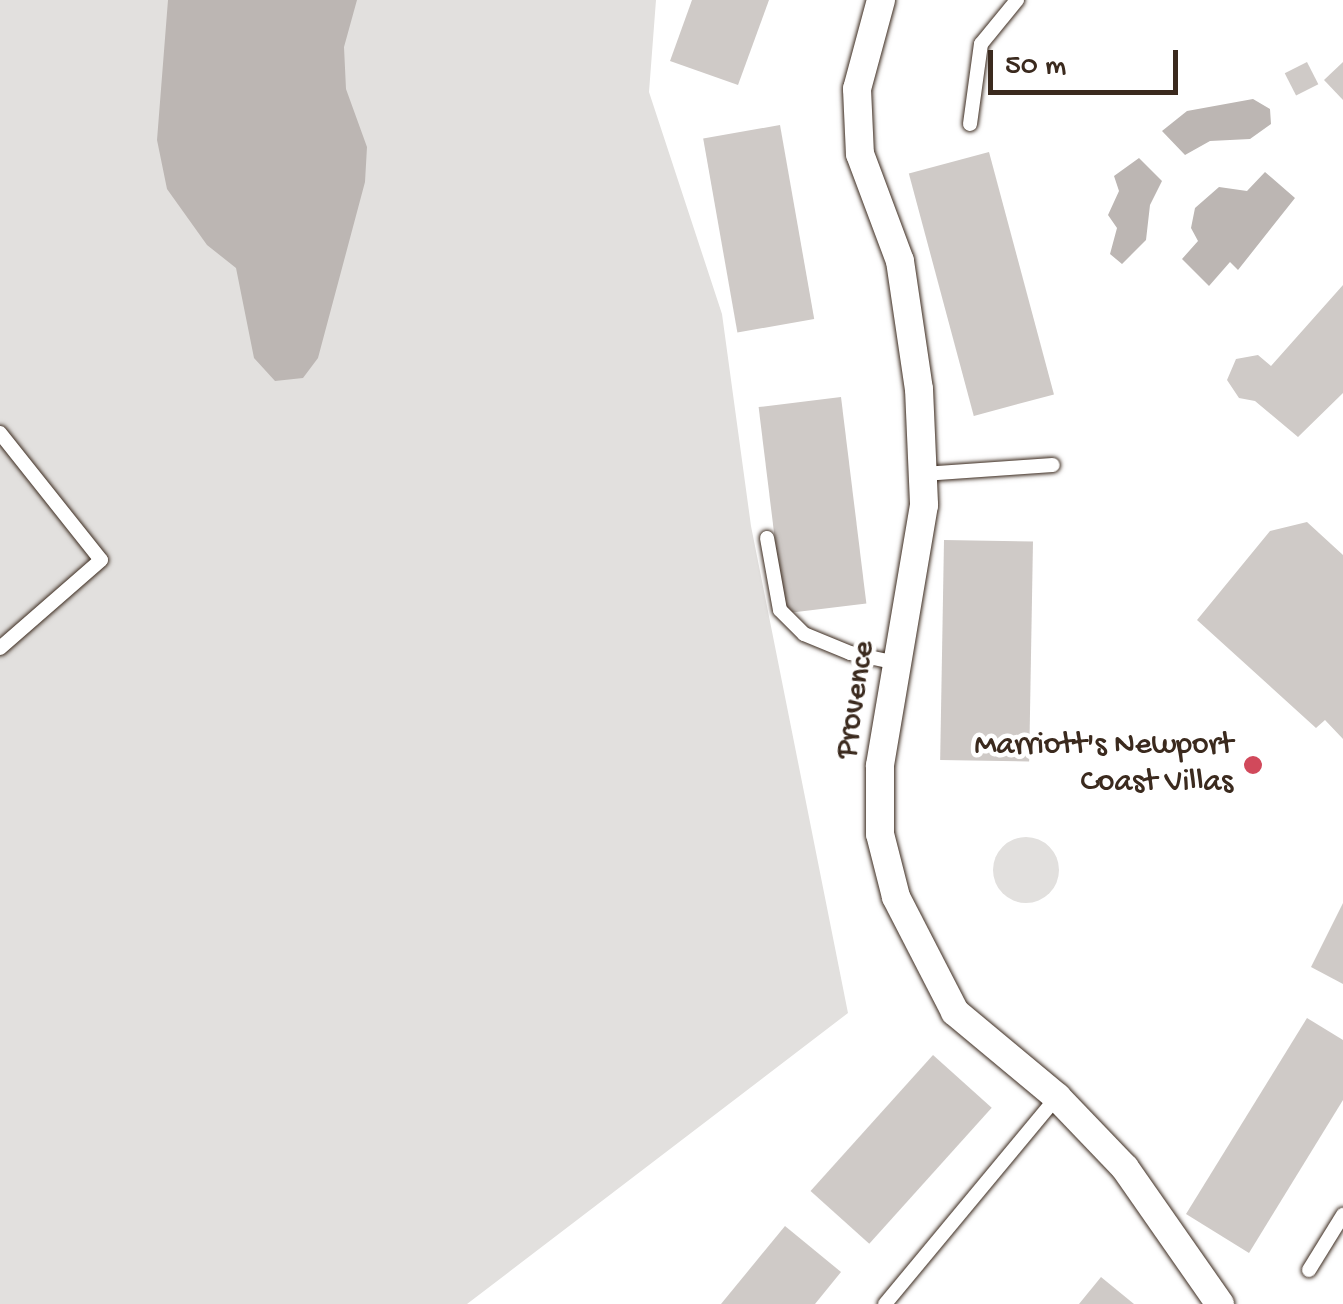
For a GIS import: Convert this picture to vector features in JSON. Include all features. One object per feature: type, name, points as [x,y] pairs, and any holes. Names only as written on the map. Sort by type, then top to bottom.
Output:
[{"type":"street","name":"Provence","points":[[881,0],[857,89],[860,154],[900,262],[924,505],[880,766],[880,834],[896,897],[955,1012],[1056,1097],[1125,1168],[1220,1304]]},
{"type":"lane","points":[[970,124],[981,44],[1018,0]]},
{"type":"lane","points":[[0,434],[101,560],[0,648]]},
{"type":"lane","points":[[923,474],[1053,465]]},
{"type":"lane","points":[[767,538],[780,610],[804,634],[897,663]]},
{"type":"lane","points":[[885,1304],[1056,1097]]},
{"type":"lane","points":[[1309,1270],[1343,1215]]},
{"type":"shaded area","points":[[0,0],[656,0],[649,92],[722,314],[751,526],[848,1013],[467,1304],[0,1304]]},
{"type":"shaded area","points":[[168,0],[357,0],[344,47],[346,89],[367,147],[365,182],[318,358],[303,378],[275,381],[254,358],[236,268],[207,245],[167,189],[157,140]]},
{"type":"shaded area","points":[[1253,99],[1270,109],[1271,124],[1250,139],[1210,141],[1185,155],[1162,131],[1187,111]]},
{"type":"shaded area","points":[[1139,158],[1162,181],[1150,205],[1146,240],[1122,264],[1110,254],[1117,228],[1108,215],[1119,191],[1114,176]]},
{"type":"shaded area","points":[[1265,172],[1295,198],[1238,270],[1230,262],[1209,286],[1182,259],[1198,241],[1191,228],[1195,208],[1219,187],[1247,191]]},
{"type":"shaded area","points":[[1026,837],[1049,847],[1059,870],[1049,893],[1026,903],[1003,893],[993,870],[1003,847]]},
{"type":"building","points":[[692,0],[769,0],[738,85],[670,61]]},
{"type":"building","points":[[1307,62],[1318,84],[1296,96],[1285,73]]},
{"type":"building","points":[[1343,62],[1343,100],[1324,80]]},
{"type":"building","points":[[780,125],[814,319],[737,333],[703,139]]},
{"type":"building","points":[[989,152],[1054,394],[974,416],[909,173]]},
{"type":"building","points":[[1343,285],[1343,393],[1298,437],[1255,401],[1239,398],[1227,380],[1236,359],[1258,355],[1271,366]]},
{"type":"building","points":[[841,397],[866,603],[784,614],[759,407]]},
{"type":"building","points":[[1307,522],[1343,555],[1343,739],[1325,720],[1316,728],[1197,620],[1270,531]]},
{"type":"building","points":[[944,540],[1033,542],[1029,762],[940,760]]},
{"type":"building","points":[[1343,903],[1343,984],[1311,967]]},
{"type":"building","points":[[1307,1018],[1343,1040],[1343,1100],[1249,1253],[1186,1214]]},
{"type":"building","points":[[933,1055],[992,1108],[869,1244],[811,1191]]},
{"type":"building","points":[[785,1226],[841,1272],[815,1304],[721,1304]]},
{"type":"building","points":[[1101,1277],[1134,1304],[1079,1304]]},
{"type":"place","name":"Marriott's Newport Coast Villas","points":[[1253,765]]}]
